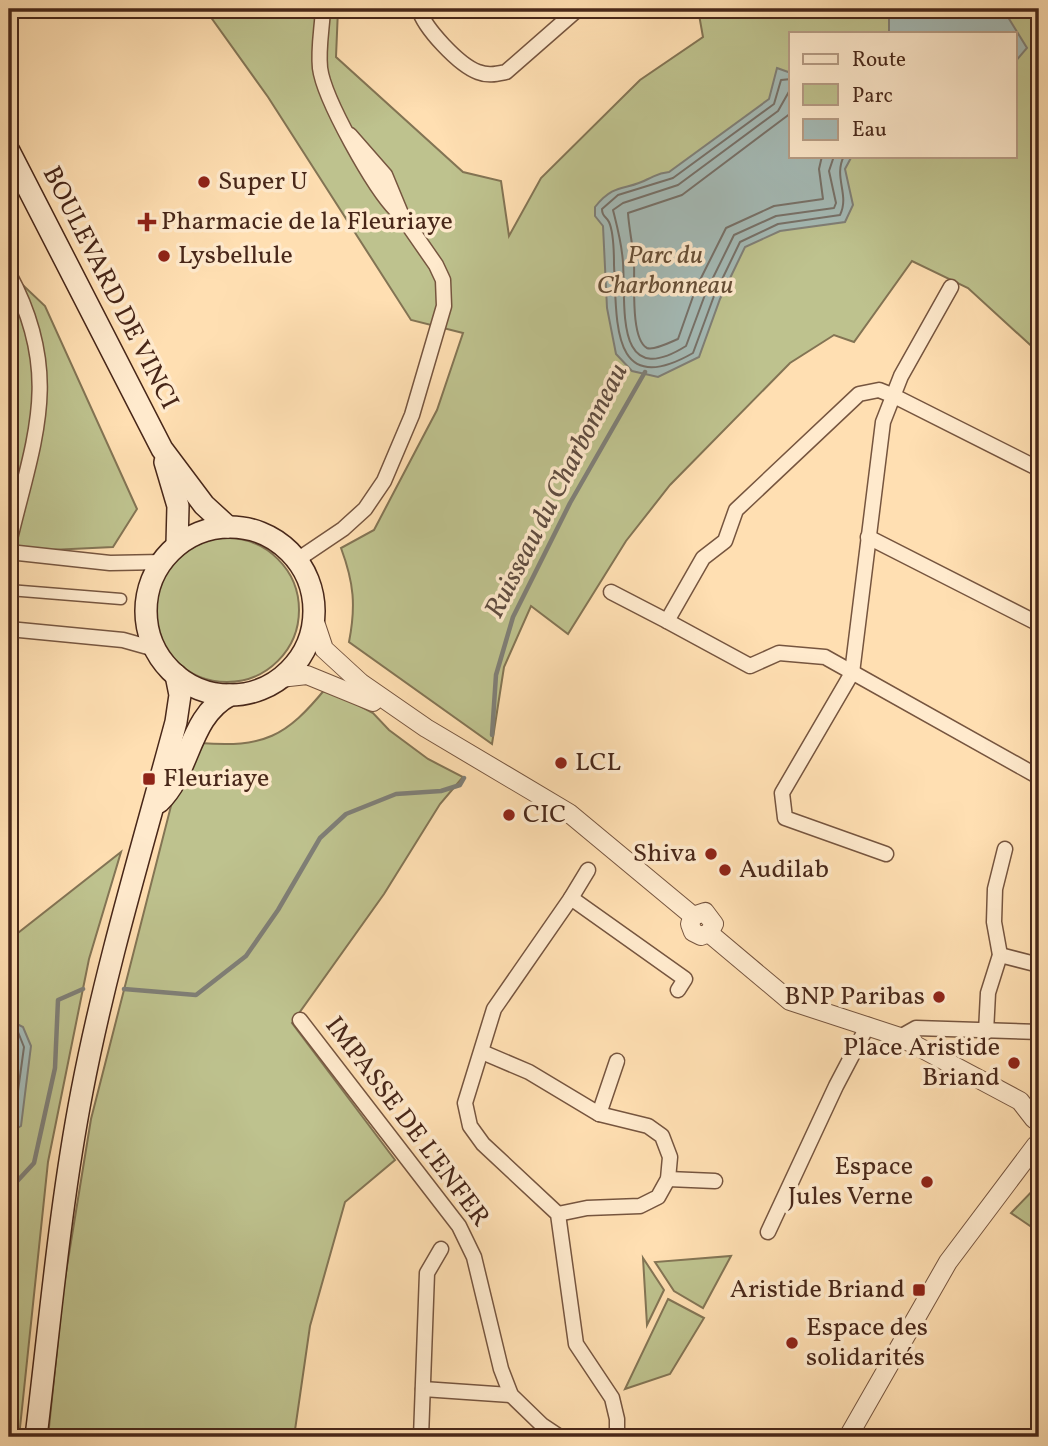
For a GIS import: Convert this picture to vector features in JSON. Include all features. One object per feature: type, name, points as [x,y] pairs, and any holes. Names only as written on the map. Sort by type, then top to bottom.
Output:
[{"type":"main road","name":"BOULEVARD DE VINCI","points":[[9,151],[162,449],[204,505],[228,527]]},
{"type":"main road","name":"BOULEVARD DE VINCI","points":[[162,449],[178,506],[177,545]]},
{"type":"main road","points":[[155,806],[170,788],[205,715],[218,701],[230,695],[265,687],[280,678],[303,652],[314,619],[311,588],[297,561],[274,539],[244,528],[228,527],[210,529],[177,545],[162,562],[150,585],[146,611],[155,649],[176,675],[201,689],[230,695]]},
{"type":"main road","points":[[36,1437],[62,1214],[82,1092],[102,996],[155,806],[180,702],[176,675]]},
{"type":"street","points":[[297,561],[343,529],[365,509],[384,481],[420,390],[427,354],[442,317],[444,294],[436,265],[402,216],[385,175],[350,135],[323,83],[319,53],[323,9]]},
{"type":"street","points":[[419,9],[430,31],[448,48],[477,72],[492,75],[506,72],[579,9]]},
{"type":"street","points":[[9,274],[34,338],[40,391],[35,448],[9,543]]},
{"type":"street","points":[[886,854],[785,818],[782,793],[852,674],[883,422],[901,376],[951,287]]},
{"type":"street","points":[[667,621],[703,558],[725,541],[736,510],[859,394],[878,390],[894,396],[1039,468]]},
{"type":"street","points":[[867,537],[1039,624]]},
{"type":"street","points":[[9,552],[110,564],[162,562]]},
{"type":"street","points":[[9,590],[121,599]]},
{"type":"street","points":[[611,592],[750,666],[779,653],[825,657],[1039,776]]},
{"type":"street","points":[[314,619],[324,649],[335,662],[426,728]]},
{"type":"street","points":[[9,629],[114,639],[155,649]]},
{"type":"street","points":[[280,678],[307,674],[426,728],[468,751],[581,822],[693,916],[701,912],[709,915],[714,924],[709,933],[790,1002],[900,1037],[1020,1101],[1037,1118],[1027,1131],[1029,1139],[1038,1145],[948,1262],[848,1437]]},
{"type":"street","points":[[986,1032],[988,993],[1000,955],[994,922],[995,889],[1005,849]]},
{"type":"street","points":[[588,870],[494,1009],[465,1103],[470,1126],[483,1144],[558,1214],[576,1344],[612,1398],[617,1437]]},
{"type":"street","points":[[571,898],[685,979],[678,989]]},
{"type":"street","points":[[1000,955],[1039,965]]},
{"type":"street","name":"IMPASSE DE L'ENFER","points":[[300,1020],[460,1226],[474,1257],[501,1369],[511,1395],[542,1425],[560,1437]]},
{"type":"street","points":[[768,1232],[868,1025]]},
{"type":"street","points":[[900,1037],[916,1028],[1039,1032]]},
{"type":"street","points":[[482,1052],[529,1072],[599,1114],[648,1126],[662,1136],[670,1157],[668,1179],[658,1197],[640,1206],[586,1208],[558,1214]]},
{"type":"street","points":[[599,1114],[617,1061]]},
{"type":"street","points":[[668,1179],[715,1181]]},
{"type":"street","points":[[421,1437],[427,1273],[441,1249]]},
{"type":"street","points":[[423,1389],[511,1395]]},
{"type":"green space","name":"Parc du Charbonneau","points":[[205,9],[338,9],[336,57],[463,172],[501,181],[509,236],[541,178],[640,80],[703,37],[698,9],[1039,9],[1039,353],[968,288],[912,261],[854,342],[834,335],[790,363],[670,485],[626,541],[568,634],[531,606],[504,667],[492,744],[349,642],[353,617],[352,595],[349,572],[341,548],[374,530],[437,410],[463,333],[411,320],[268,97]]},
{"type":"green space","points":[[9,272],[45,306],[137,509],[113,547],[9,552]]},
{"type":"green space","points":[[227,538],[255,543],[278,559],[294,582],[299,610],[294,638],[278,661],[255,677],[227,682],[199,677],[176,661],[160,638],[155,610],[160,582],[176,559],[199,543]]},
{"type":"green space","points":[[326,688],[373,713],[389,730],[428,759],[463,777],[440,804],[384,894],[292,1023],[395,1160],[345,1202],[310,1326],[294,1437],[48,1437],[63,1291],[91,1119],[172,802],[200,743],[241,743],[272,736],[298,718]]},
{"type":"green space","points":[[121,852],[89,959],[48,1162],[19,1437],[9,1437],[9,940]]},
{"type":"green space","points":[[1039,1184],[1039,1232],[1011,1213]]},
{"type":"green space","points":[[731,1256],[703,1308],[674,1291],[655,1262]]},
{"type":"green space","points":[[643,1258],[664,1290],[647,1325]]},
{"type":"green space","points":[[668,1299],[704,1318],[670,1374],[625,1389]]},
{"type":"water","points":[[889,9],[1003,9],[1027,48],[1016,61],[1016,32],[889,32]]},
{"type":"water","points":[[777,68],[789,72],[789,158],[851,158],[845,169],[853,205],[845,222],[780,231],[745,247],[720,299],[699,357],[658,377],[632,371],[616,354],[607,308],[603,226],[595,216],[595,207],[615,190],[669,172],[769,99]]},
{"type":"water","points":[[9,1020],[23,1027],[31,1046],[21,1126],[9,1133]]},
{"type":"waterway","name":"Ruisseau du Charbonneau","points":[[492,735],[496,675],[513,617],[570,503],[645,372]]},
{"type":"waterway","points":[[124,989],[196,995],[246,956],[278,910],[320,838],[346,814],[396,794],[441,791],[460,785],[464,778]]},
{"type":"waterway","points":[[9,1190],[34,1163],[55,1068],[58,1000],[83,989]]},
{"type":"place","name":"Super U","points":[[204,182]]},
{"type":"place","name":"Pharmacie de la Fleuriaye","points":[[147,222]]},
{"type":"place","name":"Lysbellule","points":[[164,256]]},
{"type":"place","name":"LCL","points":[[561,763]]},
{"type":"place","name":"Fleuriaye","points":[[149,779]]},
{"type":"place","name":"CIC","points":[[509,815]]},
{"type":"place","name":"Shiva","points":[[711,854]]},
{"type":"place","name":"Audilab","points":[[725,870]]},
{"type":"place","name":"BNP Paribas","points":[[939,997]]},
{"type":"place","name":"Place Aristide Briand","points":[[1014,1063]]},
{"type":"place","name":"Espace Jules Verne","points":[[927,1182]]},
{"type":"place","name":"Aristide Briand","points":[[919,1290]]},
{"type":"place","name":"Espace des solidarités","points":[[792,1343]]}]
